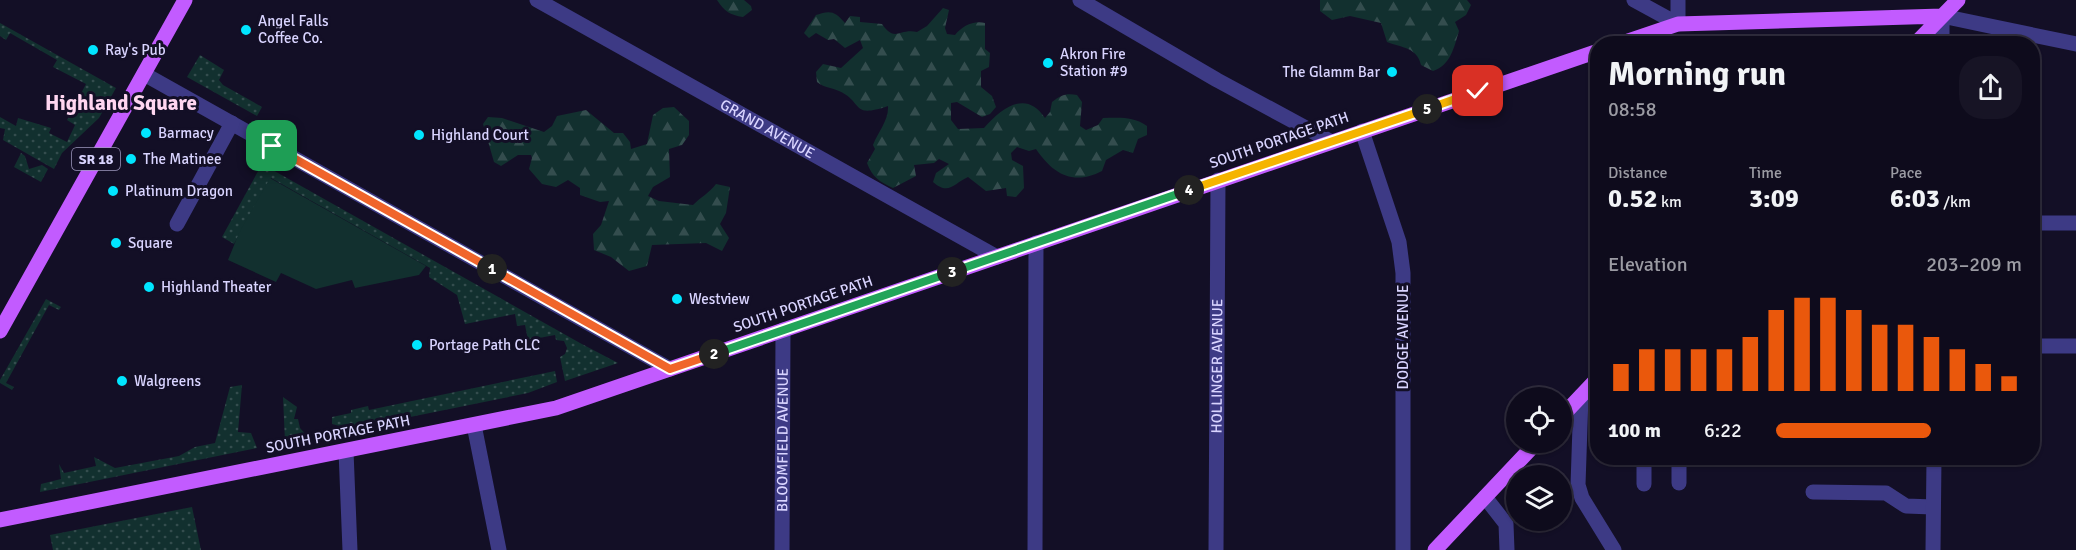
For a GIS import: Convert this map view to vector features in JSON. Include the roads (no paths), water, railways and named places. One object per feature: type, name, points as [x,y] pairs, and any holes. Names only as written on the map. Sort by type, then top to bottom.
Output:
[{"type":"main road","name":"SR 18","points":[[0,331],[185,0]]},
{"type":"main road","points":[[1923,36],[1958,0]]},
{"type":"main road","points":[[1642,36],[1678,24],[1942,16]]},
{"type":"main road","name":"SOUTH PORTAGE PATH","points":[[0,520],[556,408],[1590,54]]},
{"type":"main road","points":[[1572,405],[1590,386]]},
{"type":"main road","points":[[1435,550],[1527,453]]},
{"type":"street","name":"GRAND AVENUE","points":[[537,0],[997,257]]},
{"type":"street","points":[[1080,0],[1217,80],[1330,141]]},
{"type":"street","points":[[1634,0],[1678,24],[1678,0]]},
{"type":"street","points":[[1942,36],[1942,16],[2038,36]]},
{"type":"street","points":[[2040,36],[2076,44]]},
{"type":"street","points":[[144,74],[670,369]]},
{"type":"street","points":[[177,224],[232,123]]},
{"type":"street","name":"DODGE AVENUE","points":[[1362,131],[1399,242],[1403,273],[1403,550]]},
{"type":"street","name":"HOLLINGER AVENUE","points":[[1216,550],[1218,180]]},
{"type":"street","points":[[2040,223],[2076,223]]},
{"type":"street","points":[[1035,550],[1036,243]]},
{"type":"street","name":"BLOOMFIELD AVENUE","points":[[782,550],[783,330]]},
{"type":"street","points":[[2040,346],[2076,346]]},
{"type":"street","points":[[1581,396],[1578,485],[1582,498],[1614,550]]},
{"type":"street","points":[[474,425],[500,550]]},
{"type":"street","points":[[346,451],[350,550]]},
{"type":"street","points":[[1644,465],[1644,484]]},
{"type":"street","points":[[1679,465],[1679,483]]},
{"type":"street","points":[[1933,550],[1934,465]]},
{"type":"street","points":[[1813,492],[1886,493],[1906,506],[1933,507]]},
{"type":"street","points":[[1485,497],[1506,524],[1507,550]]},
{"type":"place","name":"Angel Falls Coffee Co.","points":[[246,30]]},
{"type":"place","name":"Ray's Pub","points":[[93,50]]},
{"type":"place","name":"Akron Fire Station #9","points":[[1048,63]]},
{"type":"place","name":"The Glamm Bar","points":[[1392,72]]},
{"type":"place","name":"Barmacy","points":[[146,133]]},
{"type":"place","name":"Highland Court","points":[[419,135]]},
{"type":"place","name":"The Matinee","points":[[131,159]]},
{"type":"place","name":"Platinum Dragon","points":[[113,191]]},
{"type":"place","name":"Square","points":[[116,243]]},
{"type":"place","name":"Highland Theater","points":[[149,287]]},
{"type":"place","name":"Westview","points":[[677,299]]},
{"type":"place","name":"Portage Path CLC","points":[[417,345]]},
{"type":"place","name":"Walgreens","points":[[122,381]]},
{"type":"district","name":"Highland Square","points":[[121,103]]}]
